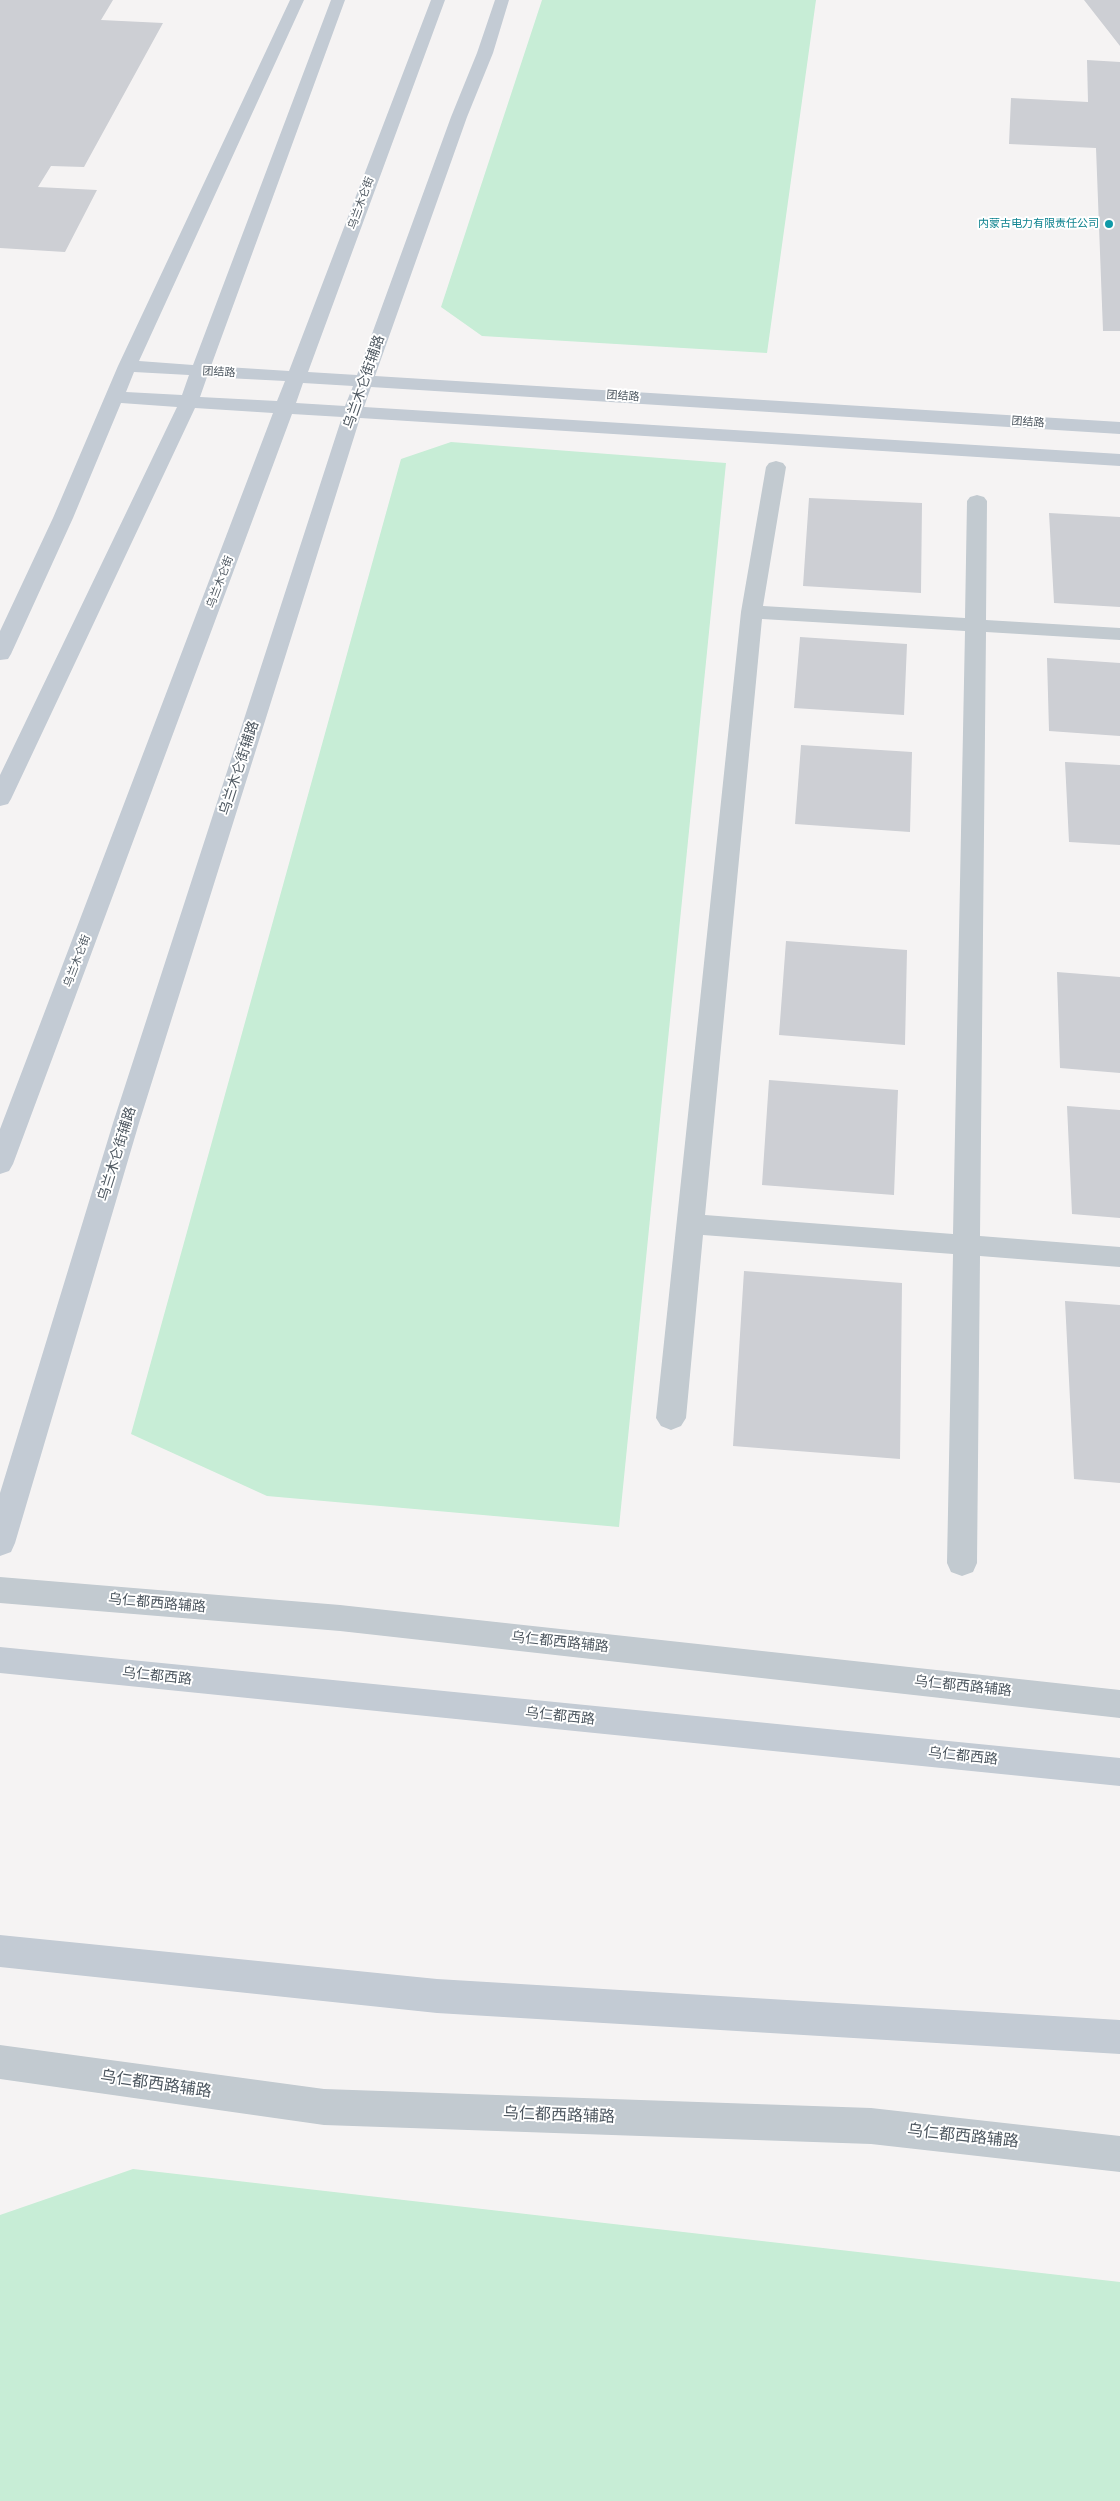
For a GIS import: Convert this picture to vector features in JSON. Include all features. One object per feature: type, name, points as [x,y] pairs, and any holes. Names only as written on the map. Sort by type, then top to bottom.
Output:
[{"type":"street","points":[[0,654],[63,518],[127,366],[297,0]]},
{"type":"street","points":[[0,799],[202,371],[338,0]]},
{"type":"street","name":"乌兰木仑街","points":[[0,1164],[438,0]]},
{"type":"street","name":"乌兰木仑街辅路","points":[[0,1543],[126,1122],[353,411],[459,117],[485,53],[502,0]]},
{"type":"street","name":"团结路","points":[[127,366],[1120,428]]},
{"type":"street","points":[[115,396],[1120,460]]},
{"type":"street","points":[[671,1418],[752,612],[776,467]]},
{"type":"street","points":[[962,1563],[977,501]]},
{"type":"street","points":[[752,612],[1120,634]]},
{"type":"street","points":[[691,1224],[1120,1257]]},
{"type":"street","name":"乌仁都西路辅路","points":[[0,1590],[340,1618],[1120,1704]]},
{"type":"street","name":"乌仁都西路","points":[[0,1660],[1120,1772]]},
{"type":"street","points":[[0,1951],[437,1996],[1120,2037]]},
{"type":"street","name":"乌仁都西路辅路","points":[[0,2062],[324,2107],[871,2126],[1120,2154]]},
{"type":"green space","points":[[542,0],[816,0],[767,353],[482,336],[441,307]]},
{"type":"green space","points":[[451,442],[726,463],[619,1527],[267,1496],[131,1434],[401,459]]},
{"type":"green space","points":[[133,2169],[1120,2282],[1120,2501],[0,2501],[0,2215]]},
{"type":"building","points":[[0,0],[113,0],[101,20],[163,23],[84,167],[51,166],[38,187],[97,190],[65,252],[0,248]]},
{"type":"building","points":[[1084,0],[1120,0],[1120,46]]},
{"type":"building","name":"内蒙古电力有限责任公司","points":[[1087,60],[1120,62],[1120,331],[1103,331],[1096,148],[1009,144],[1011,98],[1088,102]]},
{"type":"building","points":[[809,498],[922,503],[921,593],[803,586]]},
{"type":"building","points":[[1049,513],[1120,517],[1120,607],[1054,603]]},
{"type":"building","points":[[800,637],[907,644],[904,715],[794,708]]},
{"type":"building","points":[[1047,658],[1120,663],[1120,736],[1049,731]]},
{"type":"building","points":[[801,745],[912,752],[910,832],[795,824]]},
{"type":"building","points":[[1065,762],[1120,765],[1120,845],[1069,842]]},
{"type":"building","points":[[786,941],[907,950],[905,1045],[779,1035]]},
{"type":"building","points":[[1057,972],[1120,977],[1120,1073],[1060,1068]]},
{"type":"building","points":[[769,1080],[898,1090],[894,1195],[762,1185]]},
{"type":"building","points":[[1067,1106],[1120,1110],[1120,1218],[1072,1214]]},
{"type":"building","points":[[744,1271],[902,1283],[900,1459],[733,1446]]},
{"type":"building","points":[[1065,1301],[1120,1305],[1120,1483],[1074,1479]]},
{"type":"place","name":"内蒙古电力有限责任公司","points":[[1109,224]]}]
